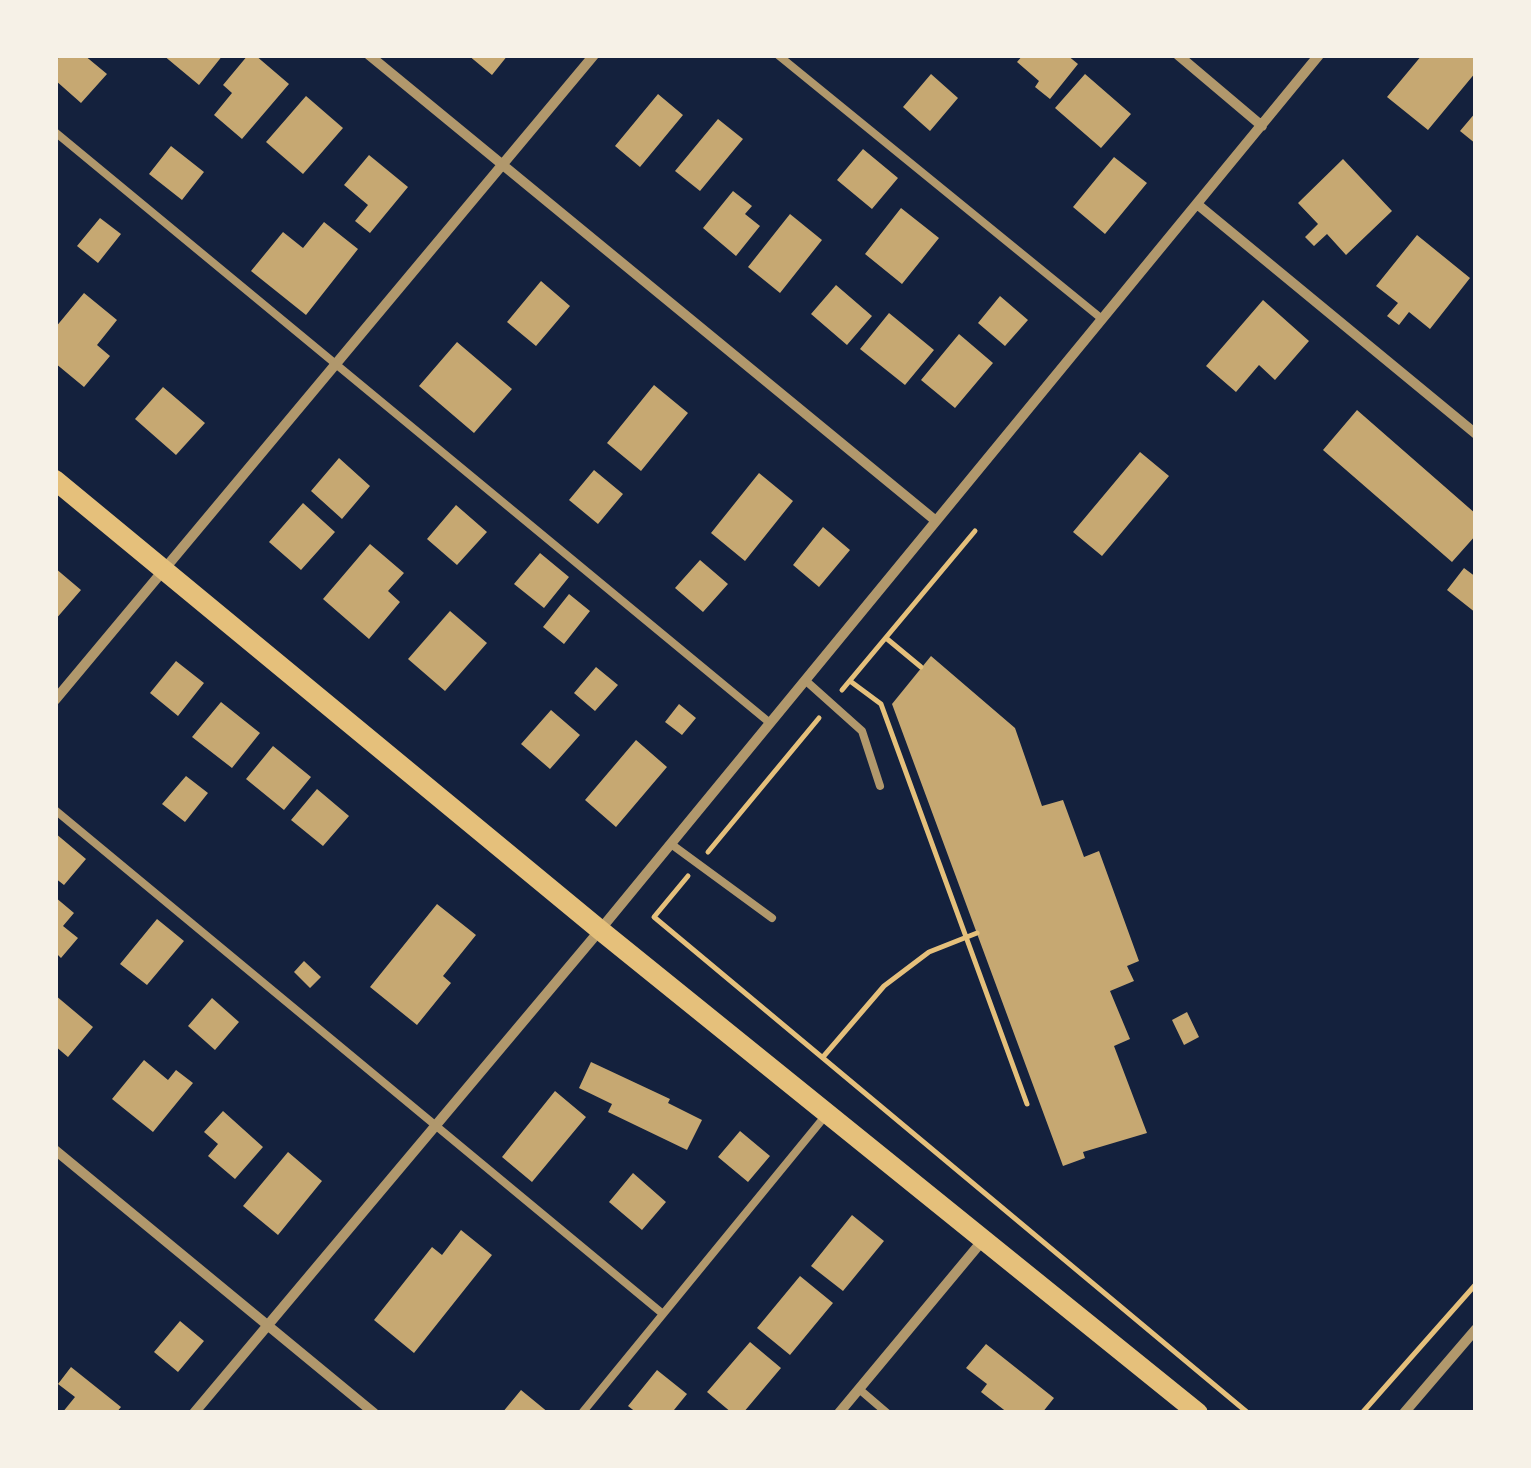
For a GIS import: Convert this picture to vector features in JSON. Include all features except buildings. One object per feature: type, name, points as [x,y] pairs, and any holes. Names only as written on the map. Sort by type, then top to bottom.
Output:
[{"type":"main road","points":[[55,480],[600,930],[1198,1413]]},
{"type":"street","points":[[370,55],[936,521]]},
{"type":"street","points":[[55,700],[594,55]]},
{"type":"street","points":[[1178,55],[1262,126]]},
{"type":"street","points":[[194,1413],[600,930],[1319,55]]},
{"type":"street","points":[[1197,204],[1476,434]]},
{"type":"street","points":[[55,1150],[374,1413]]},
{"type":"street","points":[[839,1413],[983,1240]]},
{"type":"street","points":[[1404,1413],[1476,1329]]},
{"type":"lane","points":[[778,55],[1102,319]]},
{"type":"lane","points":[[55,132],[770,723]]},
{"type":"lane","points":[[805,680],[862,731],[880,786]]},
{"type":"lane","points":[[55,810],[664,1314]]},
{"type":"lane","points":[[670,844],[772,918]]},
{"type":"lane","points":[[582,1413],[827,1113]]},
{"type":"lane","points":[[858,1390],[886,1413]]},
{"type":"path","points":[[975,532],[654,918],[1248,1413]]},
{"type":"path","points":[[886,638],[922,667]]},
{"type":"path","points":[[850,681],[881,704],[1027,1104]]},
{"type":"path","points":[[823,1056],[884,986],[929,952],[977,933]]},
{"type":"path","points":[[1362,1413],[1476,1284]]}]
